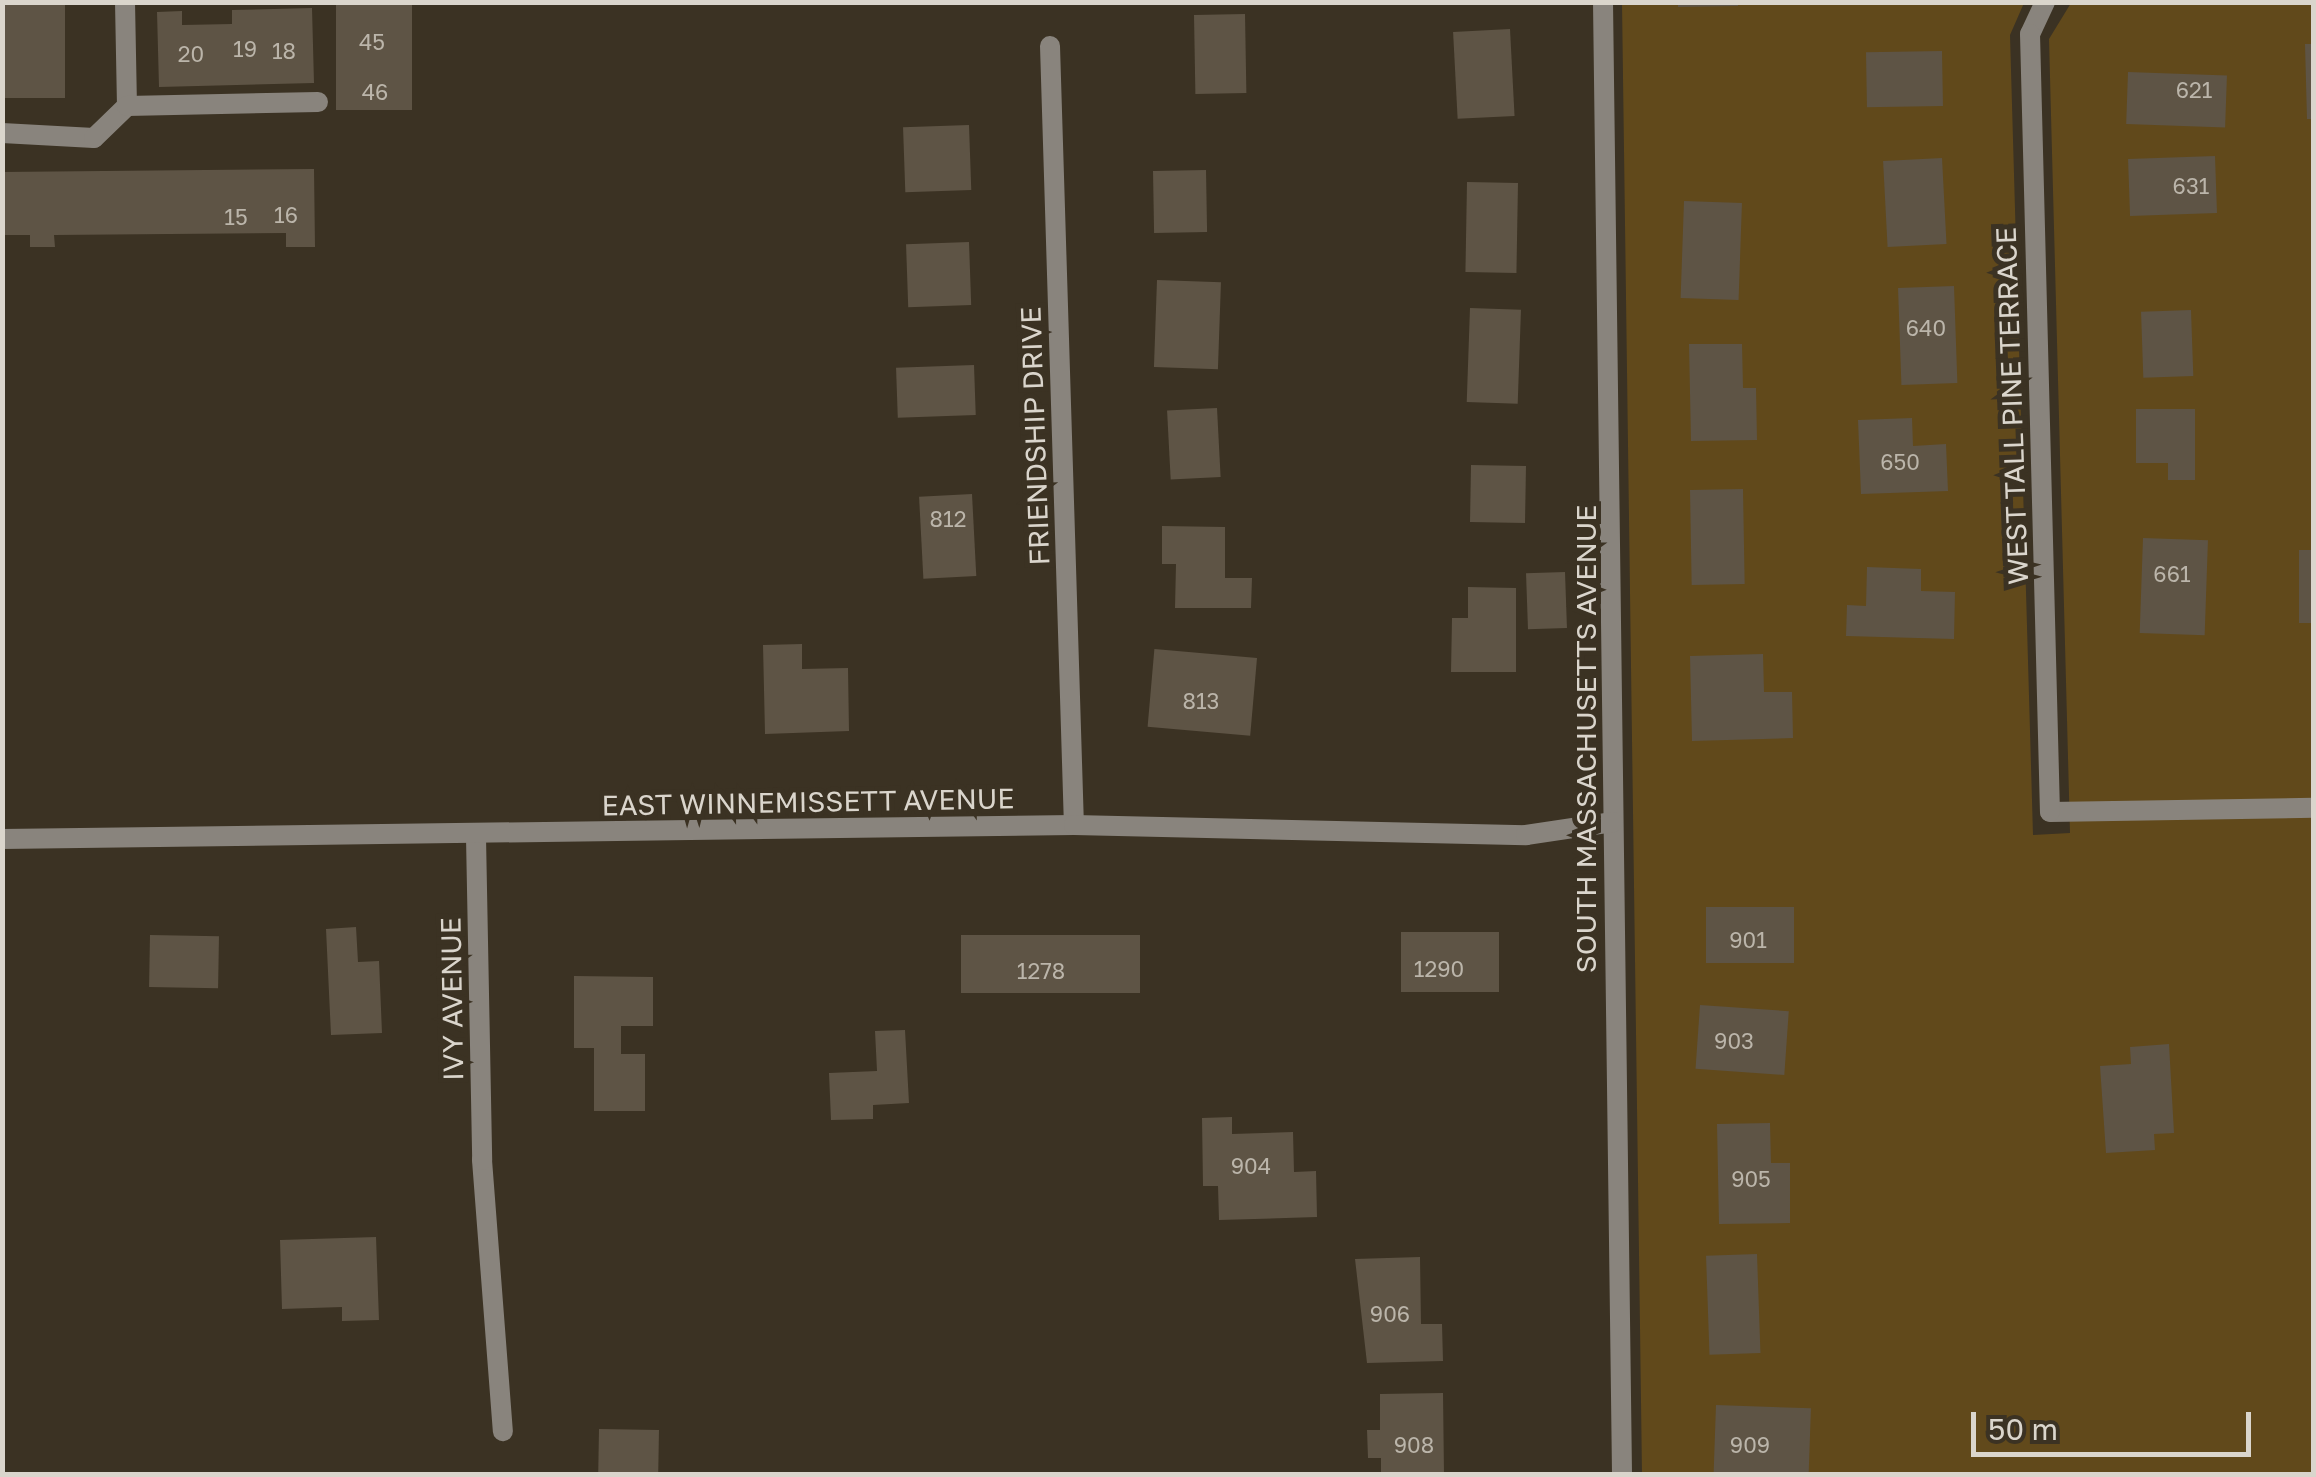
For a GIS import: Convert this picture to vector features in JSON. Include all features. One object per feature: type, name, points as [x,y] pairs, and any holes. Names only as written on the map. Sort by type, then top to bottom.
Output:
[{"type":"street","points":[[125,2],[127,106]]},
{"type":"street","name":"SOUTH MASSACHUSETTS AVENUE","points":[[1603,2],[1622,1474]]},
{"type":"street","name":"WEST TALL PINE TERRACE","points":[[2046,2],[2030,34],[2050,812],[2314,808]]},
{"type":"street","name":"FRIENDSHIP DRIVE","points":[[1050,46],[1074,825]]},
{"type":"street","points":[[2,133],[94,138],[127,106],[318,102]]},
{"type":"street","name":"EAST WINNEMISSETT AVENUE","points":[[2,839],[476,836],[1074,825],[1526,835],[1614,822]]},
{"type":"street","name":"IVY AVENUE","points":[[476,836],[482,1160],[503,1431]]},
{"type":"shaded area","points":[[1622,3],[2024,3],[2010,35],[2033,835],[2070,833],[2049,39],[2071,3],[2313,3],[2313,1474],[1642,1474]]},
{"type":"building","points":[[2,2],[65,2],[65,98],[2,98]]},
{"type":"building","points":[[336,2],[412,2],[412,110],[336,110]]},
{"type":"building","points":[[1678,2],[1738,2],[1738,6],[1678,7]]},
{"type":"building","points":[[312,8],[314,83],[159,87],[157,12],[182,11],[182,25],[232,24],[232,10]]},
{"type":"building","points":[[1245,14],[1246,93],[1195,94],[1194,15]]},
{"type":"building","points":[[1510,29],[1515,116],[1458,119],[1453,32]]},
{"type":"building","points":[[2305,44],[2314,44],[2314,119],[2307,119]]},
{"type":"building","points":[[1942,51],[1943,106],[1867,107],[1866,52]]},
{"type":"building","points":[[2128,72],[2227,75],[2225,127],[2126,124]]},
{"type":"building","points":[[969,125],[971,190],[905,192],[903,127]]},
{"type":"building","points":[[2215,156],[2217,213],[2130,216],[2128,159]]},
{"type":"building","points":[[1942,158],[1947,244],[1888,247],[1883,161]]},
{"type":"building","points":[[314,169],[315,247],[286,247],[286,233],[54,235],[55,247],[30,247],[30,235],[2,235],[2,172]]},
{"type":"building","points":[[1206,170],[1207,232],[1154,233],[1153,171]]},
{"type":"building","points":[[1467,182],[1518,183],[1516,273],[1465,272]]},
{"type":"building","points":[[1684,201],[1742,203],[1739,300],[1681,298]]},
{"type":"building","points":[[969,242],[971,305],[908,307],[906,244]]},
{"type":"building","points":[[1157,280],[1221,282],[1218,369],[1154,367]]},
{"type":"building","points":[[1954,286],[1957,383],[1901,385],[1898,288]]},
{"type":"building","points":[[1470,308],[1521,310],[1518,404],[1467,402]]},
{"type":"building","points":[[2191,310],[2193,376],[2143,378],[2141,312]]},
{"type":"building","points":[[1689,344],[1742,344],[1743,388],[1756,388],[1757,440],[1691,441]]},
{"type":"building","points":[[974,365],[976,415],[898,418],[896,368]]},
{"type":"building","points":[[1217,408],[1221,477],[1171,480],[1167,411]]},
{"type":"building","points":[[2136,409],[2195,409],[2195,480],[2168,480],[2168,463],[2136,463]]},
{"type":"building","points":[[1912,418],[1913,446],[1946,444],[1948,491],[1861,494],[1858,420]]},
{"type":"building","points":[[1471,465],[1526,466],[1525,523],[1470,522]]},
{"type":"building","points":[[1743,489],[1745,584],[1692,585],[1690,490]]},
{"type":"building","points":[[972,494],[976,576],[923,579],[919,497]]},
{"type":"building","points":[[1162,526],[1225,527],[1225,578],[1252,578],[1251,608],[1175,608],[1176,564],[1162,564]]},
{"type":"building","points":[[2143,538],[2208,540],[2205,635],[2140,633]]},
{"type":"building","points":[[2299,550],[2314,550],[2314,623],[2299,623]]},
{"type":"building","points":[[1867,567],[1921,569],[1921,591],[1955,592],[1954,639],[1846,636],[1847,605],[1866,606]]},
{"type":"building","points":[[1565,572],[1567,628],[1528,629],[1526,573]]},
{"type":"building","points":[[1468,587],[1516,588],[1516,672],[1451,672],[1452,618],[1468,618]]},
{"type":"building","points":[[802,644],[802,669],[848,668],[849,731],[765,734],[763,645]]},
{"type":"building","points":[[1154,649],[1257,658],[1250,736],[1148,727]]},
{"type":"building","points":[[1763,654],[1764,692],[1792,692],[1793,738],[1692,741],[1690,656]]},
{"type":"building","points":[[1706,907],[1794,907],[1794,963],[1706,963]]},
{"type":"building","points":[[356,927],[358,962],[379,961],[382,1033],[331,1035],[326,929]]},
{"type":"building","points":[[1401,932],[1499,932],[1499,992],[1401,992]]},
{"type":"building","points":[[150,935],[219,936],[218,988],[149,987]]},
{"type":"building","points":[[961,935],[1140,935],[1140,993],[961,993]]},
{"type":"building","points":[[574,976],[653,977],[653,1026],[621,1026],[621,1054],[645,1054],[645,1111],[594,1111],[594,1048],[574,1048]]},
{"type":"building","points":[[1700,1005],[1789,1011],[1784,1075],[1696,1069]]},
{"type":"building","points":[[905,1030],[909,1103],[873,1105],[873,1119],[831,1120],[829,1073],[877,1071],[875,1031]]},
{"type":"building","points":[[2169,1044],[2174,1133],[2154,1134],[2155,1150],[2106,1153],[2100,1066],[2131,1064],[2130,1047]]},
{"type":"building","points":[[1232,1117],[1232,1134],[1293,1132],[1294,1172],[1316,1171],[1317,1217],[1219,1220],[1218,1186],[1203,1186],[1202,1118]]},
{"type":"building","points":[[1770,1123],[1771,1163],[1790,1163],[1790,1223],[1719,1224],[1717,1124]]},
{"type":"building","points":[[376,1237],[379,1320],[342,1321],[342,1307],[282,1309],[280,1240]]},
{"type":"building","points":[[1757,1254],[1760,1353],[1709,1355],[1706,1256]]},
{"type":"building","points":[[1420,1257],[1421,1324],[1442,1324],[1443,1361],[1367,1363],[1355,1259]]},
{"type":"building","points":[[1443,1393],[1444,1474],[1381,1474],[1381,1458],[1368,1458],[1367,1430],[1380,1430],[1380,1394]]},
{"type":"building","points":[[1716,1405],[1811,1408],[1809,1474],[1714,1472]]},
{"type":"building","points":[[599,1429],[659,1430],[658,1474],[598,1474]]}]
